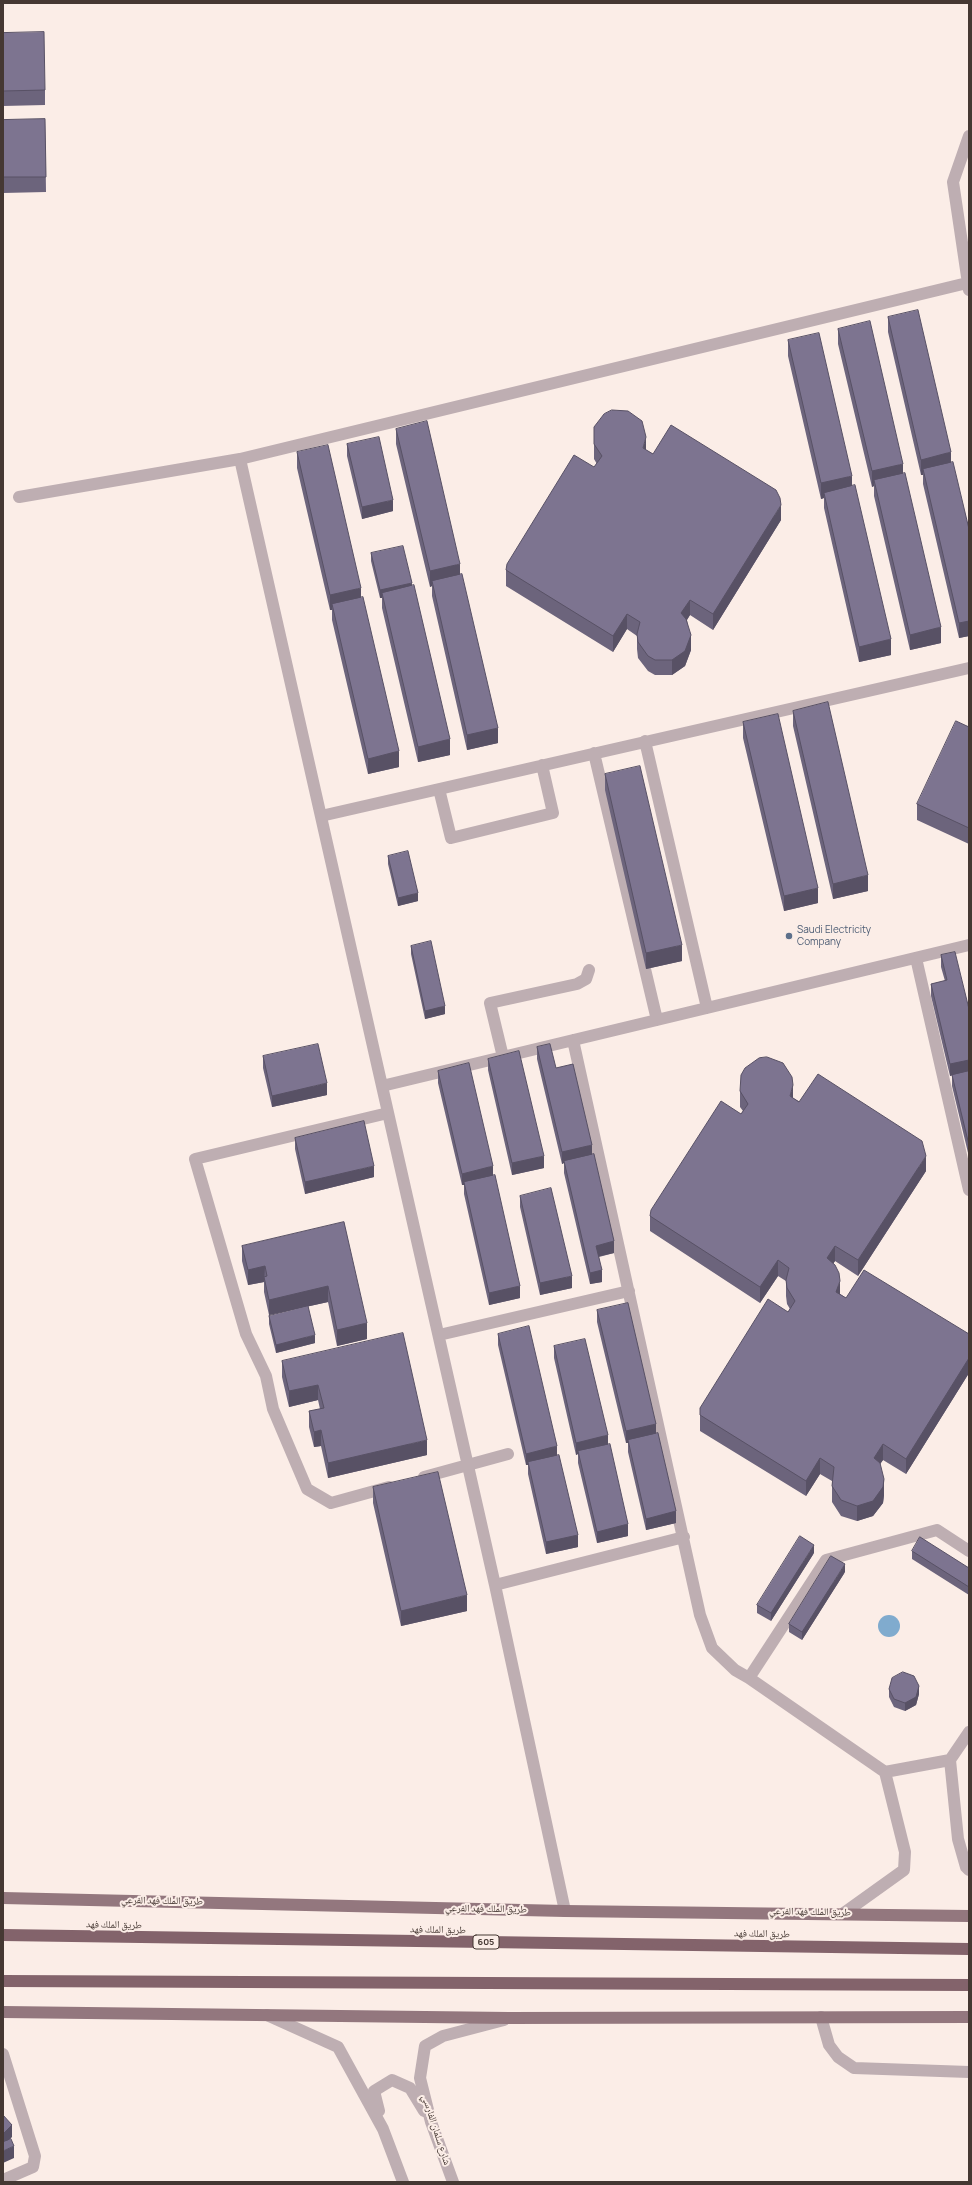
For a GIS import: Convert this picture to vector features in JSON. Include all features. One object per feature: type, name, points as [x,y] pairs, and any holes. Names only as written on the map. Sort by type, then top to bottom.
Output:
[{"type":"highway","name":"طريق الملك فهد","points":[[3,1935],[969,1949]]},
{"type":"highway","points":[[3,1981],[969,1985]]},
{"type":"main road","name":"طريق الملك فهد الفرعي","points":[[3,1898],[565,1910],[969,1916]]},
{"type":"main road","points":[[3,2012],[509,2018],[969,2017]]},
{"type":"street","points":[[19,497],[240,459],[968,287],[953,182],[969,136]]},
{"type":"street","points":[[240,459],[495,1585],[565,1910]]},
{"type":"street","points":[[321,816],[969,668]]},
{"type":"street","points":[[645,741],[707,1008]]},
{"type":"street","points":[[594,753],[657,1020]]},
{"type":"street","points":[[439,789],[451,838],[553,813],[542,765]]},
{"type":"street","points":[[382,1086],[969,945]]},
{"type":"street","points":[[916,958],[969,1190]]},
{"type":"street","points":[[503,1057],[490,1003],[577,984],[586,979],[589,970]]},
{"type":"street","points":[[573,1040],[700,1615],[712,1648],[735,1670],[749,1678],[885,1772],[905,1852],[904,1870],[844,1913]]},
{"type":"street","points":[[388,1113],[195,1159],[246,1334],[266,1376],[274,1409],[307,1489],[331,1503],[399,1484]]},
{"type":"street","points":[[439,1335],[629,1291]]},
{"type":"street","points":[[415,1480],[508,1454]]},
{"type":"street","points":[[749,1678],[826,1560],[937,1530],[969,1552]]},
{"type":"street","points":[[495,1585],[684,1537]]},
{"type":"street","points":[[969,1732],[950,1760],[958,1839],[966,1868],[969,1870]]},
{"type":"street","points":[[885,1772],[950,1760]]},
{"type":"street","points":[[266,2014],[338,2047],[383,2129]]},
{"type":"street","points":[[822,2017],[829,2045],[838,2057],[854,2068],[969,2072]]},
{"type":"street","name":"شارع سلمان الفارسي","points":[[453,2182],[431,2122],[420,2078],[425,2046],[443,2036],[509,2018]]},
{"type":"street","points":[[3,2054],[35,2156],[33,2167],[3,2180]]},
{"type":"street","points":[[403,2182],[383,2129],[374,2091],[392,2080],[410,2088],[431,2122]]},
{"type":"water","points":[[889,1615],[897,1618],[900,1626],[897,1634],[889,1637],[881,1634],[878,1626],[881,1618]]},
{"type":"building","points":[[44,32],[45,90],[3,91],[3,33]]},
{"type":"building","points":[[45,119],[46,177],[3,177],[3,120]]},
{"type":"building","points":[[918,310],[951,452],[921,460],[888,317]]},
{"type":"building","points":[[870,321],[903,464],[872,471],[838,329]]},
{"type":"building","points":[[819,333],[852,476],[821,483],[788,340]]},
{"type":"building","points":[[612,410],[628,411],[642,421],[646,437],[643,448],[653,454],[671,425],[776,490],[780,498],[781,505],[713,614],[690,600],[681,613],[686,619],[691,635],[685,651],[672,660],[655,660],[648,656],[638,642],[637,634],[640,622],[627,614],[613,636],[506,570],[507,564],[574,455],[594,467],[602,456],[594,444],[594,427],[604,414]]},
{"type":"building","points":[[427,421],[460,564],[430,571],[396,429]]},
{"type":"building","points":[[379,437],[393,500],[362,507],[347,444]]},
{"type":"building","points":[[328,445],[361,588],[330,595],[297,452]]},
{"type":"building","points":[[953,462],[969,529],[969,621],[959,623],[923,469]]},
{"type":"building","points":[[905,473],[941,627],[910,635],[874,480]]},
{"type":"building","points":[[855,485],[891,639],[859,647],[824,493]]},
{"type":"building","points":[[403,546],[412,583],[380,590],[371,553]]},
{"type":"building","points":[[462,574],[498,728],[467,735],[432,581]]},
{"type":"building","points":[[414,585],[450,739],[418,747],[382,593]]},
{"type":"building","points":[[363,597],[399,751],[368,759],[332,604]]},
{"type":"building","points":[[828,702],[868,875],[833,884],[793,711]]},
{"type":"building","points":[[778,714],[818,888],[784,896],[743,722]]},
{"type":"building","points":[[956,721],[969,727],[969,828],[917,804]]},
{"type":"building","points":[[640,766],[682,945],[646,953],[605,774]]},
{"type":"building","points":[[408,851],[418,893],[398,898],[388,856]]},
{"type":"building","points":[[431,941],[445,1006],[425,1011],[411,946]]},
{"type":"building","points":[[955,952],[969,1009],[969,1060],[950,1064],[931,984],[947,980],[941,955]]},
{"type":"building","points":[[318,1044],[327,1083],[272,1096],[263,1056]]},
{"type":"building","points":[[550,1044],[556,1068],[573,1064],[592,1145],[562,1152],[537,1047]]},
{"type":"building","points":[[519,1051],[544,1156],[512,1163],[488,1059]]},
{"type":"building","points":[[767,1057],[783,1063],[792,1077],[793,1085],[790,1096],[799,1102],[818,1074],[922,1141],[926,1156],[858,1260],[835,1246],[827,1258],[835,1265],[839,1273],[840,1281],[836,1292],[846,1298],[864,1270],[969,1334],[969,1358],[906,1459],[883,1444],[874,1458],[880,1463],[884,1479],[883,1487],[873,1501],[857,1506],[841,1500],[832,1486],[834,1467],[820,1458],[806,1481],[700,1415],[700,1408],[768,1299],[788,1312],[795,1301],[787,1288],[786,1280],[789,1268],[778,1260],[760,1287],[650,1216],[651,1210],[721,1101],[741,1114],[748,1104],[740,1091],[741,1075],[745,1068],[759,1058]]},
{"type":"building","points":[[469,1063],[493,1166],[462,1174],[438,1071]]},
{"type":"building","points":[[969,1071],[969,1145],[952,1075]]},
{"type":"building","points":[[364,1121],[374,1166],[305,1182],[295,1138]]},
{"type":"building","points":[[594,1154],[614,1241],[596,1246],[602,1270],[590,1273],[564,1161]]},
{"type":"building","points":[[495,1175],[520,1286],[489,1293],[464,1182]]},
{"type":"building","points":[[551,1188],[572,1276],[540,1283],[520,1196]]},
{"type":"building","points":[[344,1222],[367,1323],[337,1330],[328,1286],[269,1300],[264,1277],[267,1276],[265,1266],[248,1270],[242,1246]]},
{"type":"building","points":[[628,1303],[656,1424],[626,1431],[597,1310]]},
{"type":"building","points":[[308,1306],[315,1335],[276,1345],[269,1316]]},
{"type":"building","points":[[529,1326],[557,1446],[526,1454],[498,1334]]},
{"type":"building","points":[[403,1333],[427,1440],[328,1463],[321,1430],[314,1432],[309,1411],[324,1408],[318,1385],[289,1391],[282,1361]]},
{"type":"building","points":[[585,1339],[608,1435],[576,1443],[554,1346]]},
{"type":"building","points":[[658,1433],[676,1511],[646,1519],[628,1440]]},
{"type":"building","points":[[610,1444],[628,1524],[597,1532],[578,1451]]},
{"type":"building","points":[[559,1455],[578,1535],[546,1542],[528,1462]]},
{"type":"building","points":[[438,1472],[467,1595],[401,1611],[373,1487]]},
{"type":"building","points":[[800,1536],[814,1545],[771,1613],[757,1605]]},
{"type":"building","points":[[920,1537],[969,1568],[969,1587],[912,1551]]},
{"type":"building","points":[[831,1556],[845,1564],[802,1632],[789,1624]]},
{"type":"building","points":[[903,1672],[914,1676],[919,1686],[916,1697],[905,1703],[894,1699],[889,1689],[892,1678]]},
{"type":"building","points":[[3,2115],[12,2125],[3,2134]]},
{"type":"building","points":[[11,2139],[14,2146],[3,2151],[3,2142]]},
{"type":"place","name":"Saudi Electricity Company","points":[[789,936]]}]
